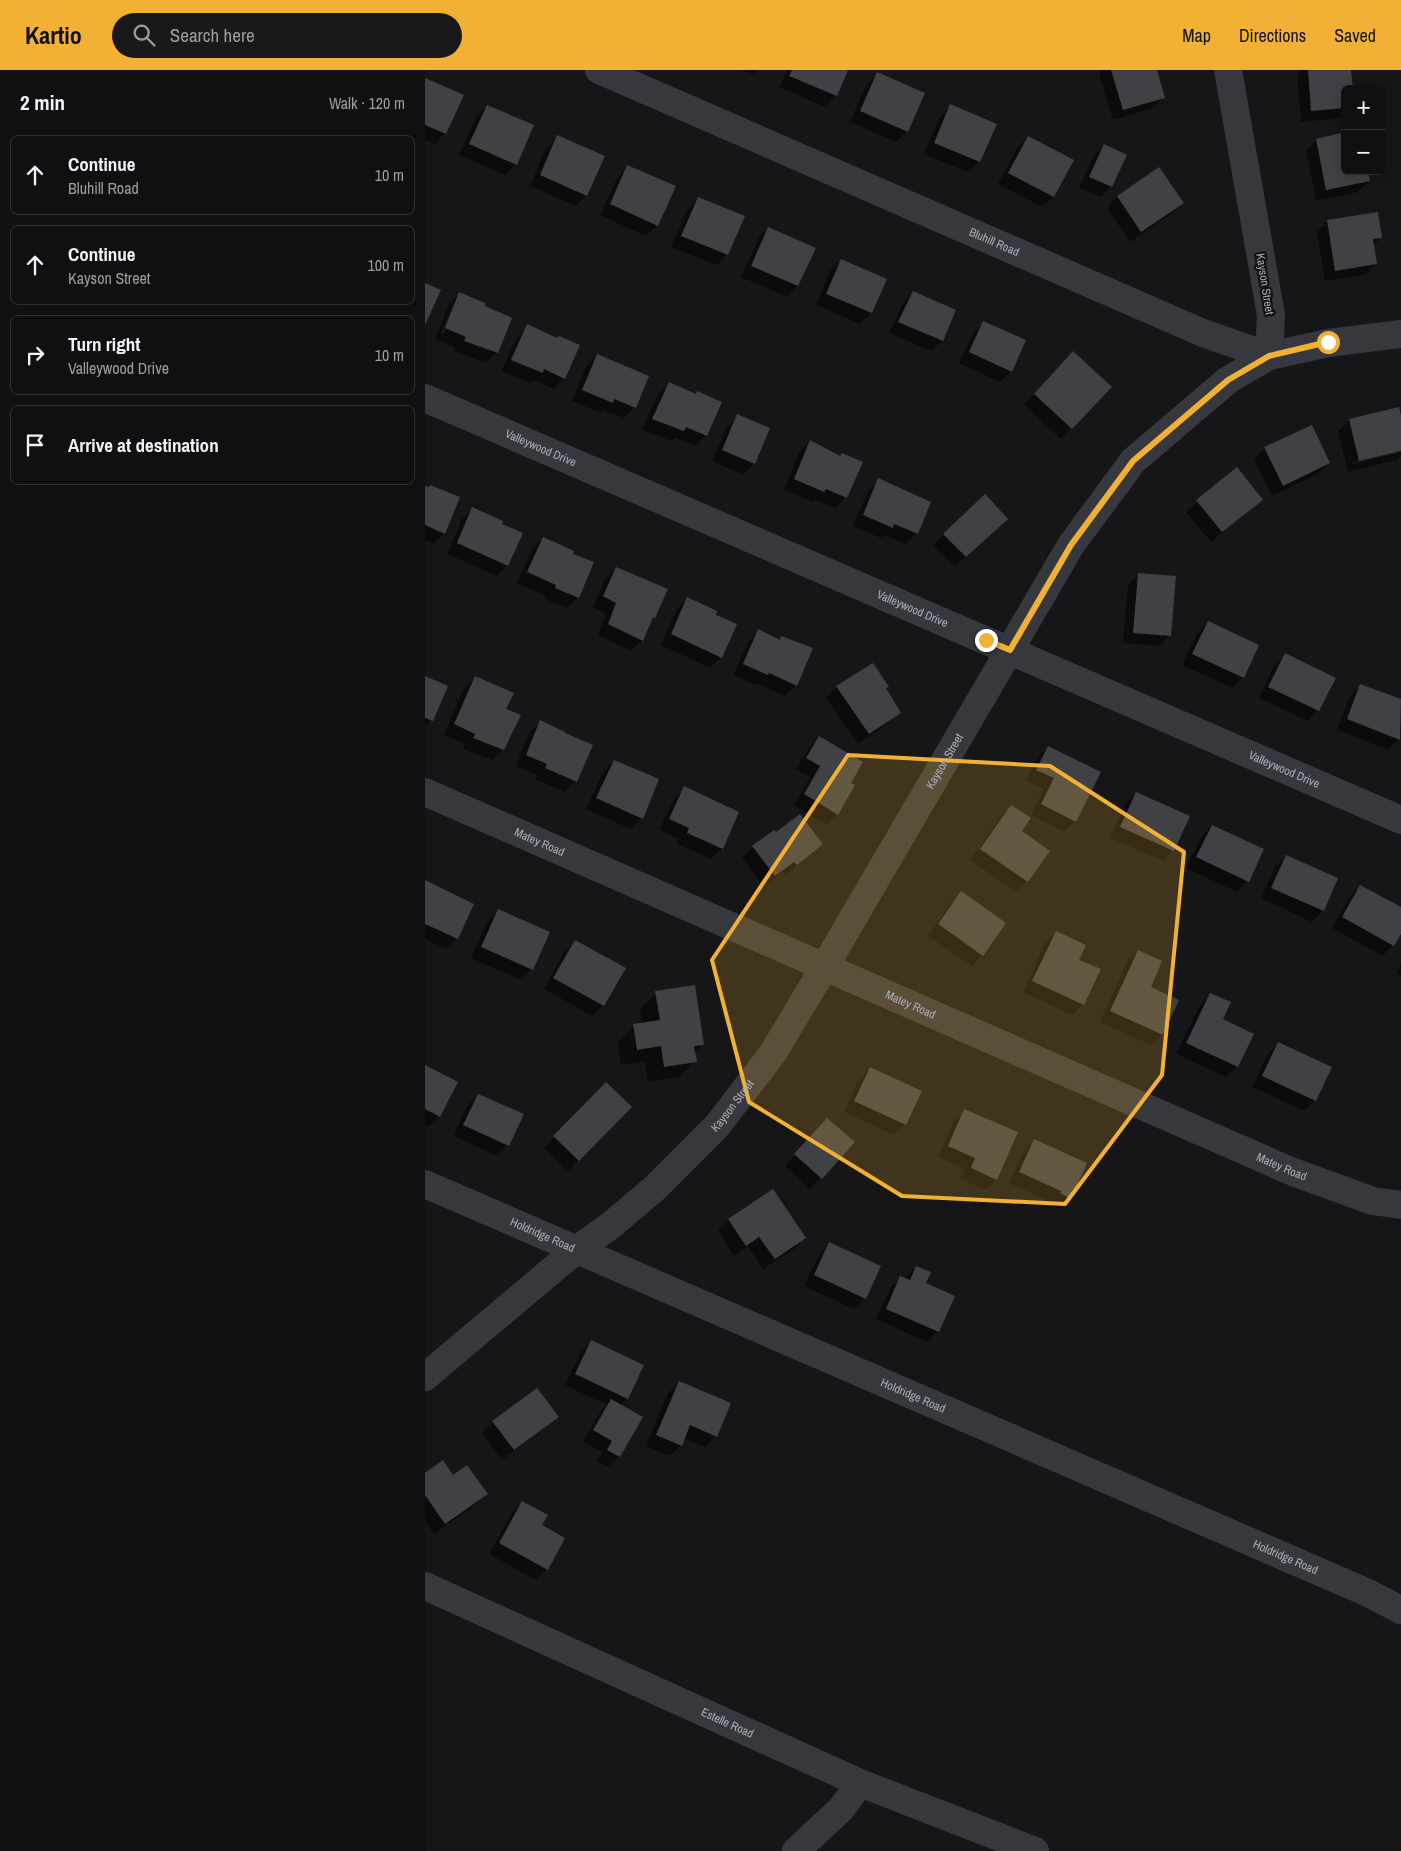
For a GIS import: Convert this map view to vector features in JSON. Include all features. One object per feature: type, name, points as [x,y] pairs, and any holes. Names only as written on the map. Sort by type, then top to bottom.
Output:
[{"type":"street","name":"Bluhill Road","points":[[599,70],[1203,333],[1269,356]]},
{"type":"street","name":"Kayson Street","points":[[425,1377],[576,1250],[610,1226],[655,1188],[717,1126],[773,1053],[1071,545],[1133,461],[1228,380],[1269,356],[1271,315],[1228,70]]},
{"type":"street","points":[[1269,356],[1328,342],[1401,334]]},
{"type":"street","name":"Valleywood Drive","points":[[425,398],[1401,820]]},
{"type":"street","name":"Matey Road","points":[[425,792],[1293,1172],[1373,1201],[1401,1205]]},
{"type":"street","name":"Holdridge Road","points":[[425,1184],[1366,1592],[1401,1610]]},
{"type":"street","name":"Estelle Road","points":[[425,1586],[860,1783],[1035,1851]]},
{"type":"street","points":[[796,1851],[841,1809],[860,1783]]},
{"type":"highlighted area","points":[[848,755],[1050,766],[1184,852],[1162,1075],[1065,1204],[902,1196],[749,1102],[712,960]]},
{"type":"building","points":[[792,70],[848,70],[837,96],[789,76]]},
{"type":"building","points":[[1111,70],[1157,70],[1165,98],[1123,110]]},
{"type":"building","points":[[1308,70],[1351,70],[1353,85],[1341,85],[1341,108],[1311,111]]},
{"type":"building","points":[[877,72],[925,93],[908,132],[860,111]]},
{"type":"building","points":[[425,78],[464,95],[446,134],[425,125]]},
{"type":"building","points":[[950,104],[997,124],[980,162],[934,143]]},
{"type":"building","points":[[487,105],[534,125],[517,165],[469,144]]},
{"type":"building","points":[[1341,133],[1341,175],[1369,175],[1370,181],[1326,190],[1316,139]]},
{"type":"building","points":[[557,135],[605,156],[587,196],[540,175]]},
{"type":"building","points":[[1028,136],[1074,160],[1054,197],[1008,173]]},
{"type":"building","points":[[1104,144],[1127,155],[1112,187],[1089,177]]},
{"type":"building","points":[[627,165],[676,186],[658,226],[610,204]]},
{"type":"building","points":[[1159,167],[1184,203],[1141,232],[1117,196]]},
{"type":"building","points":[[698,197],[745,216],[728,255],[681,236]]},
{"type":"building","points":[[1378,212],[1382,238],[1373,239],[1377,264],[1335,271],[1327,220]]},
{"type":"building","points":[[768,227],[816,248],[798,286],[751,266]]},
{"type":"building","points":[[841,259],[887,279],[872,313],[826,294]]},
{"type":"building","points":[[425,283],[441,290],[425,325]]},
{"type":"building","points":[[913,291],[956,310],[943,341],[898,322]]},
{"type":"building","points":[[459,292],[485,303],[485,306],[512,318],[498,353],[464,341],[466,337],[445,328]]},
{"type":"building","points":[[983,321],[1026,340],[1012,372],[969,352]]},
{"type":"building","points":[[527,324],[557,338],[559,336],[580,345],[565,379],[544,369],[543,373],[511,360]]},
{"type":"building","points":[[1073,351],[1112,387],[1072,429],[1034,394]]},
{"type":"building","points":[[597,354],[649,376],[636,408],[614,399],[613,403],[582,390]]},
{"type":"building","points":[[669,382],[696,394],[697,391],[722,402],[707,436],[686,427],[684,431],[652,419]]},
{"type":"building","points":[[1399,407],[1401,416],[1401,451],[1359,461],[1349,419]]},
{"type":"building","points":[[737,414],[770,428],[755,464],[722,450]]},
{"type":"building","points":[[1312,425],[1330,463],[1283,486],[1264,447]]},
{"type":"building","points":[[810,440],[840,456],[842,453],[863,462],[847,498],[826,489],[824,492],[794,479]]},
{"type":"building","points":[[1237,467],[1263,500],[1222,532],[1196,500]]},
{"type":"building","points":[[878,478],[931,502],[918,534],[894,524],[893,528],[863,515]]},
{"type":"building","points":[[430,485],[460,497],[445,534],[425,525],[425,486],[429,487]]},
{"type":"building","points":[[985,494],[1008,519],[966,557],[943,534]]},
{"type":"building","points":[[472,507],[503,521],[502,524],[523,533],[508,566],[457,543]]},
{"type":"building","points":[[543,537],[574,551],[573,554],[594,562],[579,598],[555,588],[556,585],[527,572]]},
{"type":"building","points":[[616,567],[668,589],[643,641],[608,624],[616,603],[603,596]]},
{"type":"building","points":[[1138,573],[1176,576],[1171,636],[1133,633]]},
{"type":"building","points":[[687,597],[717,611],[716,615],[737,624],[722,658],[671,634]]},
{"type":"building","points":[[1208,621],[1259,645],[1244,678],[1192,654]]},
{"type":"building","points":[[758,629],[780,640],[781,636],[813,648],[797,686],[743,664]]},
{"type":"building","points":[[1285,653],[1336,678],[1319,711],[1268,687]]},
{"type":"building","points":[[873,663],[889,687],[886,688],[901,713],[869,734],[836,686]]},
{"type":"building","points":[[425,676],[448,686],[433,721],[425,718]]},
{"type":"building","points":[[475,676],[514,693],[506,709],[521,715],[504,750],[473,738],[475,734],[454,724]]},
{"type":"building","points":[[1360,684],[1401,699],[1400,740],[1347,719]]},
{"type":"building","points":[[540,720],[593,745],[577,782],[545,768],[547,764],[526,755]]},
{"type":"building","points":[[819,736],[863,762],[851,783],[855,785],[838,815],[804,794],[820,766],[806,758]]},
{"type":"building","points":[[1048,746],[1101,772],[1076,822],[1041,804],[1054,778],[1036,770]]},
{"type":"building","points":[[614,760],[659,779],[643,819],[596,798]]},
{"type":"building","points":[[684,786],[739,812],[723,849],[687,833],[689,828],[669,819]]},
{"type":"building","points":[[1136,792],[1190,816],[1174,851],[1120,827]]},
{"type":"building","points":[[1011,805],[1031,818],[1022,831],[1050,851],[1028,882],[980,849]]},
{"type":"building","points":[[800,814],[823,844],[797,865],[794,862],[775,876],[752,846],[774,830],[776,832]]},
{"type":"building","points":[[1212,825],[1264,849],[1249,882],[1196,857]]},
{"type":"building","points":[[1286,855],[1338,878],[1324,911],[1271,888]]},
{"type":"building","points":[[425,880],[474,904],[458,939],[425,924]]},
{"type":"building","points":[[1360,885],[1401,907],[1401,934],[1394,946],[1342,917]]},
{"type":"building","points":[[961,891],[1006,923],[983,956],[938,924]]},
{"type":"building","points":[[498,909],[550,932],[533,970],[481,947]]},
{"type":"building","points":[[1056,931],[1086,945],[1079,960],[1101,969],[1084,1005],[1032,981]]},
{"type":"building","points":[[575,940],[626,968],[604,1006],[553,978]]},
{"type":"building","points":[[1138,950],[1162,961],[1151,987],[1179,1000],[1163,1035],[1110,1011]]},
{"type":"building","points":[[695,985],[704,1045],[694,1046],[697,1062],[664,1067],[661,1046],[637,1050],[633,1024],[660,1020],[655,991]]},
{"type":"building","points":[[1210,993],[1231,1002],[1223,1019],[1254,1034],[1238,1067],[1186,1043]]},
{"type":"building","points":[[1278,1042],[1332,1067],[1316,1101],[1262,1076]]},
{"type":"building","points":[[425,1065],[458,1082],[440,1117],[425,1109]]},
{"type":"building","points":[[870,1067],[922,1091],[906,1125],[854,1101]]},
{"type":"building","points":[[606,1082],[632,1107],[579,1161],[553,1136]]},
{"type":"building","points":[[478,1094],[524,1114],[509,1146],[463,1125]]},
{"type":"building","points":[[964,1109],[1018,1132],[997,1180],[971,1168],[975,1158],[948,1146]]},
{"type":"building","points":[[827,1118],[855,1142],[822,1179],[794,1154]]},
{"type":"building","points":[[1034,1139],[1087,1163],[1071,1199],[1060,1193],[1061,1191],[1019,1172]]},
{"type":"building","points":[[773,1189],[806,1238],[775,1259],[759,1237],[746,1246],[728,1219]]},
{"type":"building","points":[[829,1242],[881,1266],[866,1299],[814,1275]]},
{"type":"building","points":[[916,1266],[931,1272],[926,1283],[955,1296],[939,1332],[886,1309],[900,1276],[910,1280]]},
{"type":"building","points":[[591,1340],[644,1365],[628,1399],[575,1374]]},
{"type":"building","points":[[679,1381],[731,1403],[717,1437],[690,1425],[682,1446],[656,1435]]},
{"type":"building","points":[[537,1388],[559,1417],[514,1450],[492,1421]]},
{"type":"building","points":[[611,1399],[643,1417],[620,1457],[607,1450],[612,1441],[593,1430]]},
{"type":"building","points":[[443,1460],[453,1475],[467,1465],[488,1494],[445,1524],[425,1495],[425,1473]]},
{"type":"building","points":[[522,1501],[548,1515],[542,1525],[565,1538],[548,1570],[499,1543]]},
{"type":"route","points":[[986,640],[1010,650],[1071,545],[1133,461],[1228,380],[1269,356],[1328,342]]}]
